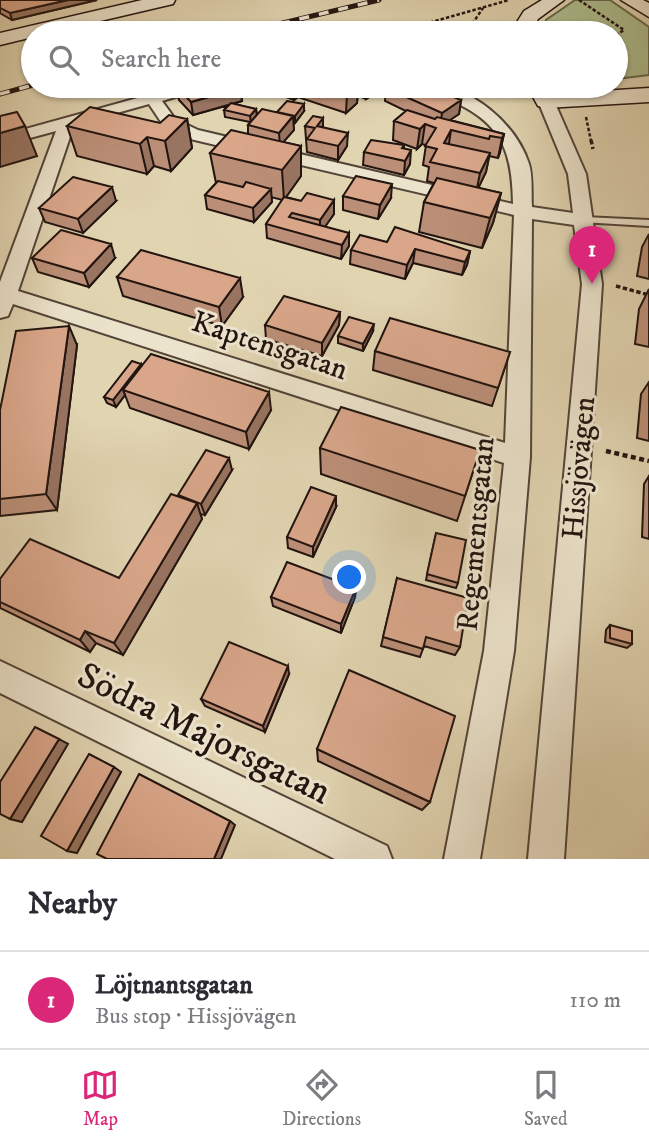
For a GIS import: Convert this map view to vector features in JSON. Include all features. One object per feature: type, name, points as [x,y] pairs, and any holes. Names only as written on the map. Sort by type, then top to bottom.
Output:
[{"type":"main road","points":[[35,21],[128,0]]},
{"type":"main road","points":[[77,21],[166,0]]},
{"type":"main road","points":[[527,21],[531,15],[555,0]]},
{"type":"main road","points":[[630,0],[649,10]]},
{"type":"main road","points":[[0,29],[21,24]]},
{"type":"main road","points":[[0,39],[21,34]]},
{"type":"main road","points":[[628,84],[649,82]]},
{"type":"main road","points":[[628,94],[649,95]]},
{"type":"street","points":[[0,141],[152,98],[169,122],[192,134],[523,212],[584,220]]},
{"type":"street","name":"Regementsgatan","points":[[459,98],[475,106],[501,129],[513,146],[521,166],[523,212],[517,457],[499,651],[462,859]]},
{"type":"street","name":"Hissjövägen","points":[[544,98],[577,174],[592,279],[581,446],[546,859]]},
{"type":"street","points":[[2,302],[67,122]]},
{"type":"street","name":"Kaptensgatan","points":[[2,302],[517,457]]},
{"type":"street","name":"Södra Majorsgatan","points":[[0,677],[374,859]]},
{"type":"lane","points":[[584,220],[649,223]]},
{"type":"path","points":[[436,21],[509,0]]},
{"type":"path","points":[[579,0],[610,21]]},
{"type":"path","points":[[474,21],[483,8]]},
{"type":"path","points":[[592,279],[649,295]]},
{"type":"path","points":[[581,446],[649,461]]},
{"type":"green space","points":[[575,0],[610,0],[649,27],[649,75],[628,78],[628,21],[546,20]]},
{"type":"building","points":[[0,0],[68,0],[10,13],[0,8]]},
{"type":"building","points":[[187,98],[205,98],[191,102]]},
{"type":"building","points":[[408,98],[461,100],[442,113]]},
{"type":"building","points":[[287,101],[304,104],[295,116],[277,112]]},
{"type":"building","points":[[231,103],[256,109],[250,116],[224,110]]},
{"type":"building","points":[[90,107],[160,123],[169,115],[187,119],[165,141],[147,137],[140,144],[67,126]]},
{"type":"building","points":[[262,109],[293,116],[279,133],[248,125]]},
{"type":"building","points":[[407,110],[504,134],[502,138],[490,136],[489,139],[451,130],[444,143],[490,153],[480,173],[430,162],[437,149],[425,146],[436,128],[425,124],[420,129],[394,121]]},
{"type":"building","points":[[17,112],[25,126],[0,133],[0,116]]},
{"type":"building","points":[[313,116],[323,118],[317,126],[348,133],[338,146],[307,139],[315,128],[305,126]]},
{"type":"building","points":[[231,130],[301,146],[282,170],[210,153]]},
{"type":"building","points":[[371,140],[404,145],[402,148],[411,150],[405,161],[364,152]]},
{"type":"building","points":[[356,176],[392,184],[380,205],[343,196]]},
{"type":"building","points":[[73,177],[112,187],[78,219],[39,208]]},
{"type":"building","points":[[437,178],[501,193],[490,218],[424,202]]},
{"type":"building","points":[[218,181],[243,187],[246,182],[271,189],[253,208],[205,195]]},
{"type":"building","points":[[307,193],[334,200],[320,220],[292,213],[289,217],[349,233],[342,245],[266,224],[284,197],[301,201]]},
{"type":"building","points":[[395,227],[470,251],[465,262],[415,249],[407,265],[351,250],[360,235],[387,242]]},
{"type":"building","points":[[61,230],[111,244],[84,273],[32,258]]},
{"type":"building","points":[[141,250],[240,278],[219,307],[117,277]]},
{"type":"building","points":[[284,296],[340,312],[322,343],[265,325]]},
{"type":"building","points":[[349,317],[374,324],[363,344],[338,336]]},
{"type":"building","points":[[390,318],[510,352],[498,388],[375,351]]},
{"type":"building","points":[[69,326],[46,494],[0,499],[0,410],[16,331]]},
{"type":"building","points":[[151,354],[269,392],[246,432],[123,390]]},
{"type":"building","points":[[132,361],[141,364],[113,400],[104,397]]},
{"type":"building","points":[[341,407],[480,450],[465,496],[320,448]]},
{"type":"building","points":[[206,450],[229,458],[201,504],[178,495]]},
{"type":"building","points":[[311,487],[336,496],[313,547],[287,537]]},
{"type":"building","points":[[171,494],[197,503],[114,643],[85,631],[80,640],[0,602],[0,579],[30,539],[119,578]]},
{"type":"building","points":[[436,533],[466,540],[458,583],[427,574]]},
{"type":"building","points":[[287,562],[356,588],[341,624],[271,597]]},
{"type":"building","points":[[397,578],[468,598],[460,647],[426,637],[423,649],[383,637]]},
{"type":"building","points":[[610,625],[632,631],[632,644],[610,638]]},
{"type":"building","points":[[229,642],[288,666],[263,726],[201,699]]},
{"type":"building","points":[[349,670],[455,716],[430,802],[317,749]]},
{"type":"building","points":[[35,727],[59,739],[10,819],[0,814],[0,782]]},
{"type":"building","points":[[89,754],[114,767],[67,851],[41,836]]},
{"type":"building","points":[[139,774],[230,821],[214,859],[107,859],[97,854]]},
{"type":"railway","points":[[291,21],[379,0]]},
{"type":"railway","points":[[0,94],[21,88]]},
{"type":"place","name":"Löjtnantsgatan","points":[[592,284]]}]
